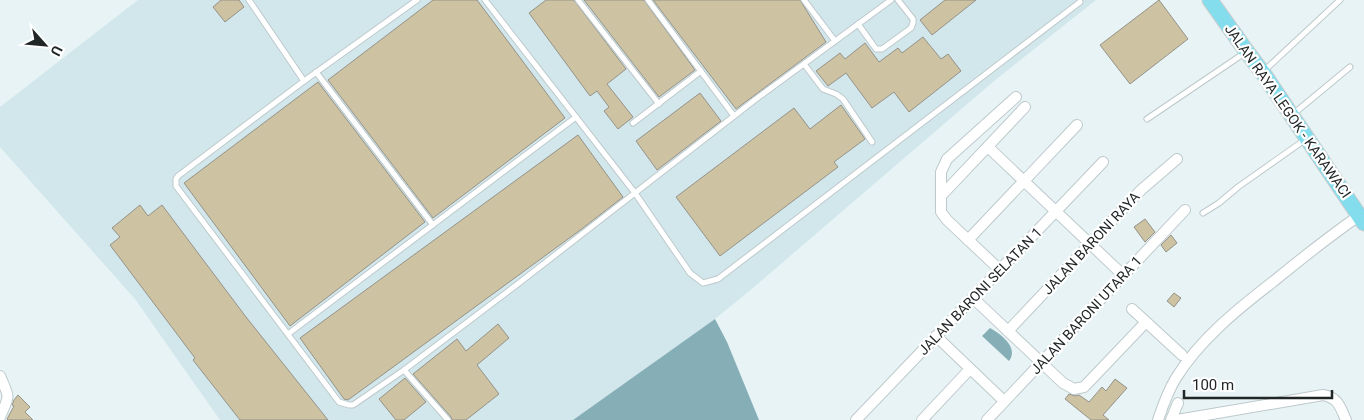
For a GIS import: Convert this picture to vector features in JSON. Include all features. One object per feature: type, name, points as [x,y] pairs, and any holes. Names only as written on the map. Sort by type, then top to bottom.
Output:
[{"type":"main road","name":"JALAN RAYA LEGOK - KARAWACI","points":[[1210,0],[1263,72],[1362,219]]},
{"type":"street","points":[[1000,270],[941,212],[941,172],[947,159],[1016,97]]},
{"type":"street","points":[[941,196],[1025,107]]},
{"type":"street","points":[[968,240],[1077,125]]},
{"type":"street","points":[[988,147],[1123,275]]},
{"type":"street","name":"JALAN BARONI RAYA","points":[[1008,331],[1141,190],[1177,159]]},
{"type":"street","name":"JALAN BARONI SELATAN 1","points":[[858,420],[1103,162]]},
{"type":"street","name":"JALAN BARONI UTARA 1","points":[[987,420],[1185,210]]},
{"type":"street","points":[[1158,420],[1176,377],[1198,350],[1238,308],[1323,241],[1362,219]]},
{"type":"street","points":[[973,298],[1063,383],[1074,390],[1084,387],[1146,322]]},
{"type":"street","points":[[1132,309],[1182,355]]},
{"type":"street","points":[[936,336],[1004,401]]},
{"type":"street","points":[[922,420],[970,369]]},
{"type":"street","points":[[0,376],[9,396],[0,417]]},
{"type":"street","points":[[1177,420],[1323,395],[1338,401],[1346,420]]},
{"type":"street","points":[[1171,420],[1178,403]]},
{"type":"lane","points":[[249,0],[304,81]]},
{"type":"lane","points":[[417,0],[316,72],[178,176],[176,182],[178,189],[339,402],[349,406],[404,370],[734,116],[892,0]]},
{"type":"lane","points":[[485,0],[635,193],[690,272],[703,283],[718,279],[1080,1]]},
{"type":"lane","points":[[578,0],[659,104]]},
{"type":"lane","points":[[648,0],[734,116]]},
{"type":"lane","points":[[804,0],[835,41]]},
{"type":"lane","points":[[858,24],[876,49],[882,49],[911,28],[913,23],[913,20],[898,0]]},
{"type":"lane","points":[[1263,72],[1340,0]]},
{"type":"lane","points":[[1147,119],[1247,52]]},
{"type":"lane","points":[[804,64],[823,89],[836,94],[842,99],[872,142]]},
{"type":"lane","points":[[1291,115],[1350,67]]},
{"type":"lane","points":[[316,72],[432,225]]},
{"type":"lane","points":[[632,123],[701,72]]},
{"type":"lane","points":[[288,334],[576,117]]},
{"type":"lane","points":[[1203,213],[1307,138]]},
{"type":"lane","points":[[404,370],[448,420]]},
{"type":"shaded area","points":[[138,0],[1096,0],[994,81],[715,319],[573,420],[220,420],[135,299],[0,147],[0,107]]},
{"type":"water","points":[[715,319],[727,342],[759,420],[573,420]]},
{"type":"water","points":[[990,328],[999,334],[1010,346],[1012,356],[1009,361],[982,336]]},
{"type":"building","points":[[221,0],[239,0],[244,7],[225,22],[213,7]]},
{"type":"building","points":[[433,0],[477,0],[565,118],[433,218],[328,80]]},
{"type":"building","points":[[546,0],[574,0],[626,69],[607,84],[633,117],[618,129],[604,111],[609,107],[597,91],[590,96],[529,13]]},
{"type":"building","points":[[584,0],[644,0],[695,70],[659,97]]},
{"type":"building","points":[[653,0],[800,0],[826,42],[736,109]]},
{"type":"building","points":[[945,0],[976,0],[932,35],[920,20]]},
{"type":"building","points":[[1159,0],[1188,39],[1130,84],[1100,45]]},
{"type":"building","points":[[923,37],[941,59],[948,54],[961,71],[909,112],[894,92],[872,108],[846,73],[828,86],[816,71],[840,53],[845,59],[865,43],[879,62],[898,48],[902,53]]},
{"type":"building","points":[[318,82],[425,222],[290,326],[184,183]]},
{"type":"building","points":[[700,93],[721,121],[657,170],[636,141]]},
{"type":"building","points":[[841,105],[865,139],[834,162],[838,167],[720,256],[676,197],[794,108],[810,129]]},
{"type":"building","points":[[578,135],[623,197],[348,400],[344,399],[300,338]]},
{"type":"building","points":[[140,205],[148,216],[162,205],[246,317],[328,420],[240,420],[193,360],[195,358],[110,245],[120,237],[112,228]]},
{"type":"building","points":[[1145,219],[1155,232],[1145,242],[1134,227]]},
{"type":"building","points":[[1171,235],[1177,243],[1166,252],[1161,245]]},
{"type":"building","points":[[1174,293],[1181,298],[1174,307],[1167,301]]},
{"type":"building","points":[[498,324],[509,338],[477,365],[499,394],[466,420],[452,420],[413,374],[457,339],[466,351]]},
{"type":"building","points":[[405,378],[426,402],[404,420],[396,420],[379,399]]},
{"type":"building","points":[[1115,379],[1127,388],[1103,415],[1109,420],[1091,420],[1065,399],[1069,394],[1079,395],[1089,402],[1102,387],[1106,391]]},
{"type":"building","points":[[18,395],[30,407],[25,412],[33,420],[7,419],[14,406],[12,405],[14,400]]}]
